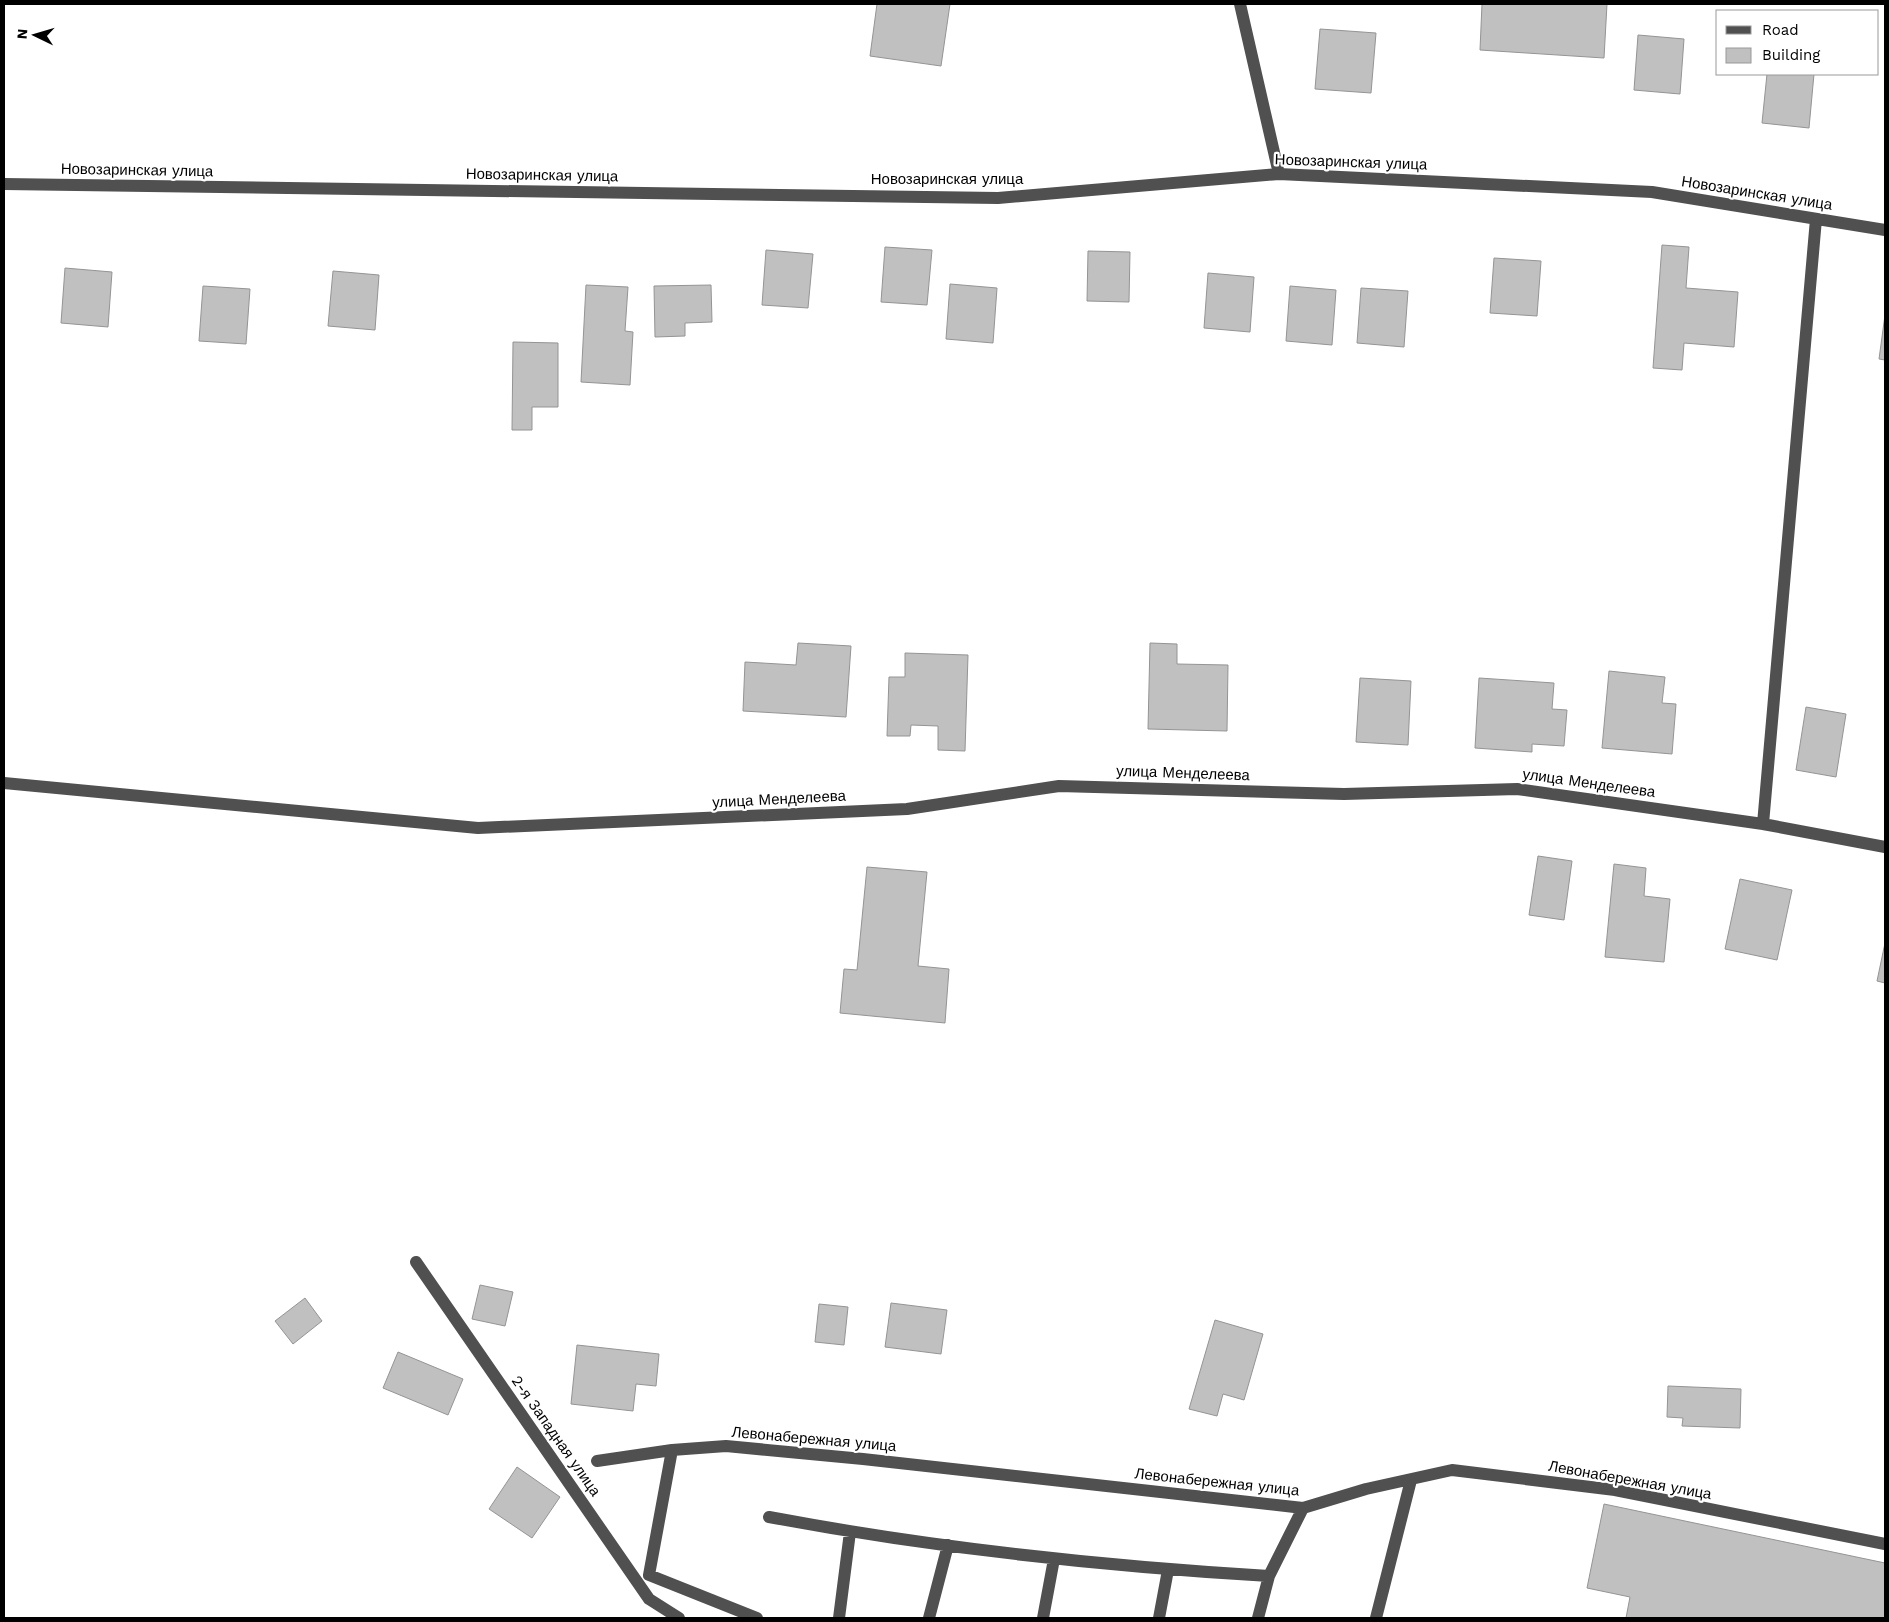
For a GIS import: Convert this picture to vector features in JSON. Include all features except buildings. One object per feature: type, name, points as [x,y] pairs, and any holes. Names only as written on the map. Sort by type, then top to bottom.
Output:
[{"type":"street","points":[[1240,4],[1279,174]]},
{"type":"street","name":"Новозаринская улица","points":[[4,184],[998,198],[1279,174],[1652,192],[1885,230]]},
{"type":"street","points":[[1763,824],[1816,219]]},
{"type":"street","name":"улица Менделеева","points":[[4,783],[478,828],[908,809],[1059,786],[1344,794],[1517,789],[1763,824],[1885,847]]},
{"type":"street","name":"2-я Западная улица","points":[[416,1262],[649,1599],[680,1618]]},
{"type":"street","name":"Левонабережная улица","points":[[597,1461],[672,1450],[726,1446],[863,1459],[1303,1508],[1366,1489],[1452,1470],[1616,1490],[1885,1544]]},
{"type":"street","points":[[672,1450],[648,1575],[757,1618]]},
{"type":"street","points":[[1376,1618],[1411,1480]]},
{"type":"street","points":[[1258,1618],[1268,1576],[1303,1508]]},
{"type":"street","points":[[770,1517],[850,1532],[1054,1559],[1168,1570],[1268,1576]]},
{"type":"street","points":[[839,1618],[850,1532]]},
{"type":"street","points":[[929,1618],[948,1545]]},
{"type":"street","points":[[1043,1618],[1054,1559]]},
{"type":"street","points":[[1159,1618],[1168,1570]]}]
